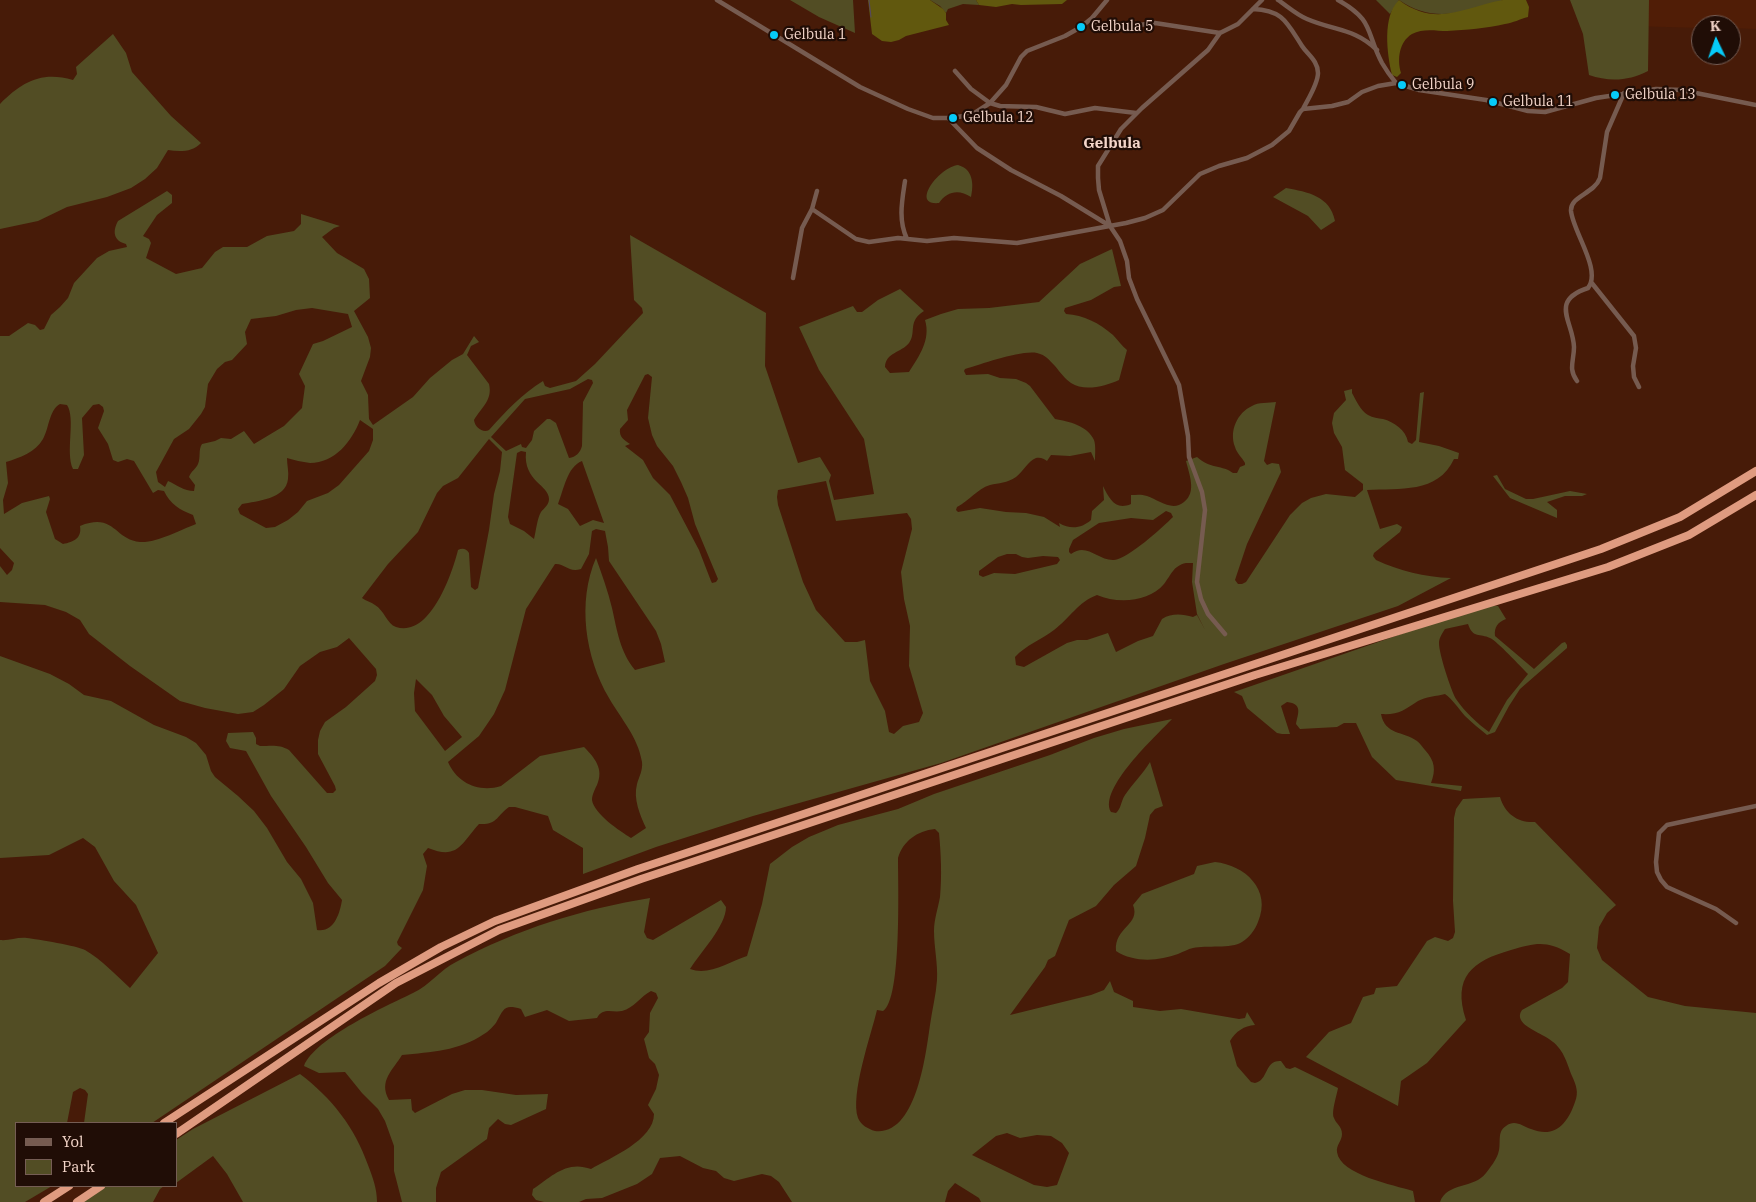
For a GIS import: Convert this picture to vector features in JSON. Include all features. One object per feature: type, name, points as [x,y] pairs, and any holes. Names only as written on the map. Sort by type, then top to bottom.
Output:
[{"type":"highway","points":[[166,1122],[379,983],[441,947],[495,921],[638,868],[1601,549],[1680,517],[1756,471]]},
{"type":"highway","points":[[178,1133],[396,983],[498,930],[641,878],[1255,675],[1608,567],[1689,535],[1756,495]]},
{"type":"highway","points":[[44,1202],[67,1187]]},
{"type":"highway","points":[[77,1202],[99,1187]]},
{"type":"street","points":[[717,0],[860,87],[908,110],[933,118],[973,114],[990,104],[1006,85],[1021,56],[1027,51],[1065,36],[1081,27],[1092,18],[1106,0]]},
{"type":"street","points":[[1225,634],[1208,614],[1201,599],[1198,582],[1205,510],[1202,492],[1189,457],[1188,436],[1179,385],[1137,299],[1129,278],[1127,261],[1120,241],[1110,226],[1099,190],[1098,166],[1121,129],[1136,113],[1208,50],[1220,33],[1238,24],[1262,0]]},
{"type":"street","points":[[1278,0],[1306,19],[1354,33],[1366,40],[1377,50]]},
{"type":"street","points":[[1338,0],[1357,12],[1367,23],[1382,64],[1396,83]]},
{"type":"street","points":[[812,209],[856,239],[869,242],[898,238],[927,241],[954,238],[1017,243],[1110,226],[1145,218],[1163,210],[1200,174],[1246,158],[1272,145],[1289,131],[1303,109],[1318,78],[1317,66],[1285,20],[1276,13],[1264,9],[1253,9]]},
{"type":"street","points":[[1092,18],[1098,26],[1107,29],[1155,23],[1220,33]]},
{"type":"street","points":[[955,71],[971,89],[990,104],[1036,107],[1065,114],[1095,108],[1136,113]]},
{"type":"street","points":[[1303,109],[1348,102],[1362,92],[1378,86],[1396,83],[1419,90],[1486,100],[1528,111],[1545,112],[1596,98],[1656,88],[1681,90],[1756,105]]},
{"type":"street","points":[[1577,381],[1571,370],[1574,345],[1568,324],[1566,307],[1570,297],[1578,291],[1588,288],[1591,282],[1590,261],[1573,220],[1572,207],[1576,200],[1594,188],[1598,183],[1607,132],[1624,93]]},
{"type":"street","points":[[948,118],[977,148],[1110,226]]},
{"type":"street","points":[[906,181],[901,208],[903,230],[907,239]]},
{"type":"street","points":[[793,278],[802,228],[812,209],[817,191]]},
{"type":"street","points":[[1591,282],[1634,336],[1636,348],[1633,366],[1634,377],[1639,387]]},
{"type":"street","points":[[1736,922],[1716,909],[1668,888],[1661,880],[1657,872],[1656,862],[1659,833],[1667,825],[1756,806]]},
{"type":"shaded area","points":[[868,0],[930,0],[943,9],[949,25],[906,36],[891,42],[882,41],[872,34]]},
{"type":"shaded area","points":[[976,0],[1067,0],[1062,4],[1012,4],[996,7],[979,5]]},
{"type":"shaded area","points":[[1399,0],[1425,13],[1438,14],[1450,13],[1503,0],[1526,0],[1529,7],[1528,17],[1508,23],[1462,30],[1425,30],[1412,34],[1404,42],[1400,51],[1401,73],[1397,77],[1392,75],[1387,36],[1390,16]]},
{"type":"shaded area","points":[[1587,0],[1756,0],[1756,29],[1741,28],[1741,15],[1691,15],[1691,28],[1597,25]]},
{"type":"green space","points":[[790,0],[853,0],[855,33],[819,17]]},
{"type":"green space","points":[[930,0],[976,0],[979,5],[963,4],[948,9],[946,13],[940,6]]},
{"type":"green space","points":[[1376,0],[1399,0],[1390,14]]},
{"type":"green space","points":[[1399,0],[1504,0],[1451,14],[1438,14],[1412,8]]},
{"type":"green space","points":[[1570,0],[1649,0],[1648,71],[1626,79],[1604,79],[1589,75],[1583,34]]},
{"type":"green space","points":[[113,34],[126,53],[132,72],[171,116],[201,143],[186,151],[168,150],[157,168],[131,188],[107,197],[67,207],[38,221],[0,229],[0,104],[24,84],[33,80],[51,77],[73,80],[77,74],[76,67]]},
{"type":"green space","points":[[958,165],[969,173],[972,182],[971,197],[967,194],[954,192],[946,196],[939,203],[931,202],[927,199],[930,186],[936,179],[943,172]]},
{"type":"green space","points":[[1286,188],[1302,191],[1323,201],[1328,206],[1335,221],[1321,230],[1308,216],[1273,197]]},
{"type":"green space","points":[[167,191],[172,195],[172,203],[157,215],[143,236],[149,239],[151,243],[146,258],[176,274],[202,268],[215,252],[223,247],[247,247],[267,236],[294,231],[301,224],[301,214],[340,226],[322,237],[337,253],[364,269],[369,279],[370,298],[354,311],[368,337],[371,348],[370,357],[361,381],[368,395],[369,419],[373,425],[413,397],[430,378],[452,360],[463,354],[474,336],[479,342],[471,346],[467,355],[489,384],[490,390],[486,404],[474,420],[478,427],[484,431],[489,430],[528,391],[543,381],[545,386],[550,388],[576,381],[595,364],[643,313],[642,308],[634,300],[630,235],[766,313],[765,366],[798,463],[820,457],[831,475],[829,481],[834,500],[874,494],[864,439],[819,370],[799,327],[853,306],[857,312],[862,312],[878,300],[900,289],[924,311],[914,323],[909,343],[888,358],[885,367],[890,373],[909,372],[923,348],[926,334],[925,320],[958,309],[989,308],[1039,302],[1080,264],[1112,249],[1121,286],[1114,287],[1091,300],[1065,308],[1064,311],[1066,314],[1079,316],[1097,323],[1113,335],[1127,350],[1119,380],[1088,388],[1076,386],[1047,358],[1037,353],[1011,355],[965,369],[964,371],[966,375],[988,374],[1000,378],[1016,379],[1026,383],[1055,419],[1077,425],[1091,435],[1095,445],[1095,461],[1091,452],[1070,456],[1051,455],[1047,461],[1036,458],[1013,479],[981,489],[957,507],[956,510],[958,512],[980,508],[1026,513],[1044,517],[1060,527],[1059,523],[1068,527],[1076,527],[1084,525],[1091,520],[1092,511],[1104,500],[1103,486],[1110,499],[1121,506],[1131,504],[1131,495],[1147,496],[1170,506],[1179,505],[1188,498],[1191,488],[1186,461],[1197,457],[1207,463],[1237,473],[1240,467],[1245,465],[1233,441],[1234,429],[1238,418],[1254,405],[1276,402],[1264,461],[1267,465],[1272,463],[1279,464],[1281,472],[1247,544],[1235,580],[1238,584],[1242,584],[1246,582],[1290,515],[1302,503],[1311,498],[1326,494],[1355,497],[1363,490],[1363,484],[1345,470],[1342,447],[1334,433],[1332,423],[1334,413],[1346,400],[1344,391],[1352,389],[1352,393],[1360,408],[1365,413],[1395,424],[1405,434],[1408,442],[1412,444],[1416,440],[1420,393],[1424,392],[1419,442],[1459,453],[1458,459],[1454,459],[1447,470],[1428,484],[1404,489],[1367,490],[1380,529],[1397,524],[1402,527],[1400,532],[1374,553],[1373,556],[1376,560],[1403,570],[1422,575],[1451,578],[1398,606],[1224,664],[941,763],[753,816],[656,847],[583,874],[583,848],[553,830],[548,816],[509,807],[494,821],[479,824],[463,844],[453,851],[446,852],[428,848],[423,854],[427,866],[423,890],[397,942],[402,948],[385,966],[153,1122],[84,1122],[88,1094],[80,1088],[73,1092],[67,1122],[15,1122],[15,1187],[50,1187],[25,1202],[0,1202],[0,940],[27,938],[81,948],[103,963],[130,988],[158,953],[136,905],[114,881],[95,847],[83,838],[49,855],[0,858],[0,656],[50,674],[84,695],[111,701],[154,725],[186,737],[196,743],[206,755],[215,777],[254,811],[267,828],[287,862],[301,879],[313,903],[317,930],[323,930],[332,925],[340,911],[342,900],[328,883],[271,796],[246,751],[230,748],[226,741],[228,733],[253,732],[256,744],[260,746],[278,746],[289,750],[327,793],[333,793],[336,790],[335,786],[318,754],[320,731],[325,722],[346,707],[375,681],[377,675],[376,669],[349,638],[337,647],[320,652],[300,666],[284,689],[253,712],[238,714],[205,708],[180,701],[89,634],[80,620],[66,612],[45,605],[0,602],[0,566],[7,575],[12,570],[14,563],[0,548],[0,336],[9,336],[28,323],[35,325],[40,330],[44,329],[51,315],[68,298],[74,283],[97,258],[109,251],[127,247],[126,244],[119,241],[115,236],[118,221]],"holes":[[[312,308],[348,314],[352,327],[313,344],[299,374],[305,386],[302,408],[284,426],[254,444],[244,431],[231,439],[221,438],[202,444],[198,464],[189,477],[195,485],[194,491],[184,489],[168,481],[165,487],[158,482],[156,472],[174,439],[189,429],[205,407],[208,384],[217,369],[225,362],[232,360],[247,344],[245,332],[251,319],[276,316],[296,310]],[[648,374],[652,377],[648,418],[652,435],[657,446],[673,466],[688,498],[695,524],[718,579],[716,582],[712,583],[699,550],[670,495],[653,478],[643,460],[625,446],[630,444],[621,436],[620,429],[628,420],[627,410],[645,375]],[[588,379],[592,380],[593,383],[583,402],[582,446],[576,456],[569,458],[556,423],[550,419],[547,419],[534,431],[532,440],[526,448],[522,447],[521,444],[506,451],[491,437],[525,399],[570,389]],[[60,404],[67,405],[70,411],[71,462],[73,469],[78,469],[84,455],[82,418],[93,405],[99,404],[103,407],[104,411],[98,428],[108,444],[113,460],[118,462],[127,459],[134,461],[153,493],[158,490],[164,491],[169,500],[176,506],[193,515],[196,524],[161,538],[140,542],[125,537],[108,524],[92,523],[80,526],[80,534],[76,539],[63,544],[55,539],[46,512],[50,499],[49,496],[22,503],[4,514],[3,500],[8,483],[6,462],[27,454],[40,444],[54,411]],[[360,420],[373,429],[373,440],[369,451],[339,485],[328,493],[307,501],[298,512],[275,527],[266,528],[240,514],[238,509],[242,504],[270,498],[282,491],[288,479],[287,458],[310,463],[319,462],[335,455],[352,436]],[[489,439],[502,452],[478,588],[475,590],[471,587],[469,553],[464,549],[458,550],[445,588],[429,614],[419,623],[408,628],[396,627],[390,623],[378,607],[362,598],[388,564],[418,532],[437,493],[443,486],[458,478]],[[521,451],[526,452],[528,470],[548,494],[549,501],[541,512],[534,539],[510,524],[508,517],[517,453]],[[582,461],[604,523],[593,520],[580,526],[568,509],[558,504],[564,485],[573,468]],[[826,481],[836,521],[907,513],[911,519],[912,529],[901,572],[910,626],[909,666],[923,713],[919,722],[903,726],[894,734],[889,732],[885,711],[870,681],[865,640],[845,642],[816,610],[803,582],[777,497],[778,490]],[[1166,511],[1171,513],[1173,517],[1145,542],[1120,558],[1108,560],[1082,550],[1071,554],[1069,552],[1073,540],[1099,523],[1131,518],[1153,520]],[[596,529],[605,531],[609,561],[656,631],[665,662],[635,670],[630,663],[620,640],[609,595],[596,558],[590,575],[585,611],[589,647],[601,682],[633,736],[642,762],[636,795],[639,812],[646,828],[631,838],[608,822],[597,811],[592,798],[599,779],[599,769],[592,755],[584,747],[540,756],[501,786],[493,788],[477,787],[463,781],[457,776],[448,762],[479,736],[494,714],[505,690],[526,609],[555,564],[573,570],[581,569],[589,554],[592,531]],[[1007,554],[1016,554],[1028,558],[1058,557],[1060,560],[1057,564],[1015,574],[994,573],[983,577],[979,575],[979,571],[998,557]],[[1193,563],[1192,582],[1197,614],[1205,630],[1197,615],[1193,617],[1173,615],[1162,619],[1153,636],[1116,652],[1108,633],[1087,640],[1067,643],[1024,667],[1016,665],[1015,657],[1019,653],[1054,630],[1090,598],[1097,595],[1114,600],[1142,598],[1158,590],[1175,568],[1182,564]],[[416,679],[432,695],[444,716],[462,737],[445,751],[415,711],[414,693]]]},
{"type":"green space","points":[[1497,475],[1505,489],[1526,499],[1570,491],[1587,494],[1582,496],[1565,496],[1547,502],[1557,510],[1557,518],[1510,498],[1493,476]]},
{"type":"green space","points":[[1485,605],[1498,606],[1506,619],[1497,625],[1495,636],[1534,669],[1562,643],[1565,642],[1567,645],[1567,648],[1520,689],[1495,732],[1487,735],[1465,716],[1445,694],[1421,700],[1397,713],[1381,714],[1386,726],[1417,741],[1431,758],[1434,774],[1431,783],[1462,786],[1461,791],[1396,780],[1372,757],[1356,723],[1344,723],[1337,727],[1300,729],[1296,724],[1297,707],[1287,702],[1281,706],[1290,734],[1277,733],[1247,708],[1242,696],[1234,692]],"holes":[[[1468,624],[1470,629],[1477,635],[1493,640],[1528,674],[1507,700],[1489,732],[1471,717],[1456,699],[1446,672],[1439,643],[1445,629]]]},
{"type":"green space","points":[[1172,719],[1142,750],[1120,777],[1109,802],[1111,812],[1116,813],[1118,811],[1125,795],[1150,762],[1163,806],[1155,809],[1150,815],[1136,866],[1114,885],[1096,906],[1069,920],[1055,956],[1048,960],[1045,967],[1010,1015],[1091,995],[1104,990],[1110,981],[1114,992],[1133,1001],[1133,1007],[1160,1011],[1181,1009],[1239,1019],[1245,1018],[1247,1012],[1255,1025],[1241,1030],[1230,1041],[1237,1066],[1251,1082],[1259,1081],[1272,1064],[1281,1061],[1286,1068],[1295,1067],[1338,1088],[1333,1115],[1342,1131],[1337,1150],[1340,1160],[1357,1173],[1413,1191],[1415,1202],[981,1202],[979,1198],[955,1183],[948,1191],[945,1202],[792,1202],[779,1182],[771,1176],[762,1174],[734,1181],[724,1178],[716,1171],[703,1168],[680,1156],[660,1158],[652,1174],[637,1184],[602,1198],[586,1199],[579,1202],[544,1202],[536,1200],[532,1195],[533,1189],[553,1175],[574,1166],[591,1169],[630,1147],[647,1132],[652,1123],[654,1114],[648,1105],[656,1089],[659,1075],[655,1064],[649,1058],[644,1039],[649,1032],[650,1013],[658,998],[656,993],[651,991],[634,1005],[622,1011],[605,1011],[597,1018],[569,1021],[547,1010],[525,1017],[521,1009],[508,1007],[486,1033],[474,1040],[444,1050],[402,1055],[388,1076],[385,1087],[386,1093],[389,1100],[411,1099],[412,1110],[415,1113],[452,1094],[465,1090],[482,1090],[516,1095],[548,1094],[546,1109],[511,1125],[505,1124],[498,1119],[489,1128],[487,1139],[441,1172],[436,1188],[436,1202],[402,1202],[394,1171],[394,1146],[385,1121],[378,1109],[345,1072],[319,1073],[304,1066],[311,1055],[336,1034],[370,1014],[419,990],[456,962],[527,930],[575,914],[650,898],[644,932],[647,938],[653,940],[721,900],[726,907],[722,922],[690,969],[697,971],[712,970],[747,956],[762,904],[770,864],[792,847],[809,837],[838,825],[898,809],[934,794],[1124,729]],"holes":[[[935,829],[939,833],[941,881],[934,931],[937,980],[926,1054],[917,1090],[910,1107],[901,1120],[889,1129],[875,1131],[861,1123],[858,1118],[856,1108],[857,1095],[862,1065],[877,1010],[883,1011],[889,1002],[893,986],[898,940],[898,858],[903,847],[912,838],[922,832]],[[1007,1133],[1020,1138],[1037,1135],[1051,1136],[1062,1143],[1069,1153],[1057,1185],[1047,1187],[1034,1185],[972,1155],[996,1136]]]},
{"type":"green space","points":[[1500,797],[1509,813],[1523,821],[1535,822],[1616,905],[1607,913],[1599,927],[1597,948],[1602,960],[1648,997],[1685,1006],[1756,1013],[1756,1202],[1440,1202],[1448,1191],[1475,1181],[1486,1173],[1497,1156],[1500,1135],[1506,1126],[1515,1123],[1539,1132],[1547,1132],[1559,1127],[1572,1110],[1577,1095],[1575,1082],[1564,1056],[1554,1043],[1523,1023],[1520,1017],[1522,1010],[1562,988],[1568,982],[1570,954],[1554,946],[1534,944],[1497,954],[1476,966],[1469,973],[1464,982],[1462,992],[1462,1005],[1466,1020],[1427,1063],[1401,1081],[1398,1106],[1306,1057],[1329,1032],[1351,1023],[1363,997],[1374,994],[1376,988],[1397,986],[1427,941],[1435,937],[1448,941],[1453,938],[1455,932],[1453,901],[1454,818],[1456,809],[1463,799]]},
{"type":"green space","points":[[1215,862],[1236,868],[1253,881],[1258,890],[1261,910],[1257,925],[1252,934],[1237,944],[1198,947],[1171,956],[1147,960],[1131,958],[1116,951],[1116,943],[1119,936],[1133,917],[1133,905],[1142,894],[1194,874],[1197,866]]},
{"type":"green space","points":[[300,1074],[322,1093],[349,1126],[363,1151],[370,1170],[377,1202],[243,1202],[227,1174],[213,1156],[178,1182],[178,1139],[193,1129]]},
{"type":"green space","points":[[104,1187],[163,1187],[153,1202],[82,1202]]},
{"type":"waterway","points":[[869,0],[871,17]]},
{"type":"place","name":"Gelbula 5","points":[[1081,27]]},
{"type":"place","name":"Gelbula 1","points":[[774,35]]},
{"type":"place","name":"Gelbula 9","points":[[1402,85]]},
{"type":"place","name":"Gelbula 13","points":[[1615,95]]},
{"type":"place","name":"Gelbula 11","points":[[1493,102]]},
{"type":"place","name":"Gelbula 12","points":[[953,118]]},
{"type":"district","name":"Gelbula","points":[[1112,144]]}]
